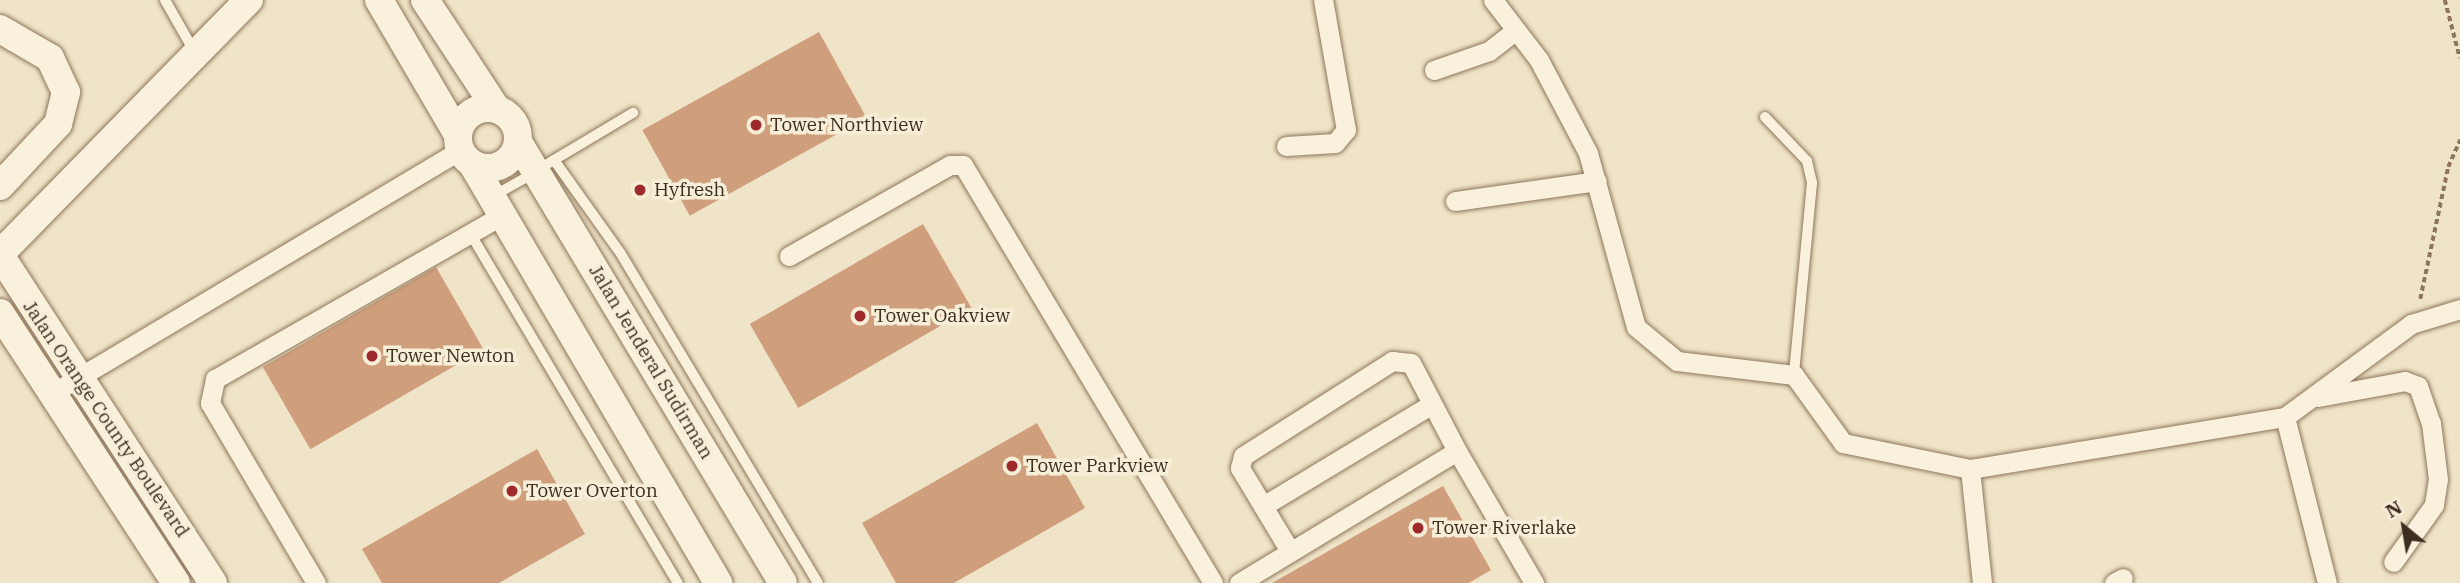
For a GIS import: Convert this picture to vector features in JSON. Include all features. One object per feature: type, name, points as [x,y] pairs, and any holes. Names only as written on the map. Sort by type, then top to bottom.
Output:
[{"type":"street","points":[[379,0],[463,149],[718,583]]},
{"type":"street","points":[[425,0],[496,108],[513,121],[519,142],[502,165],[463,149]]},
{"type":"street","points":[[1286,146],[1335,143],[1346,130],[1323,0]]},
{"type":"street","points":[[1493,0],[1539,60],[1597,181],[1624,300],[1654,348],[1700,366],[1772,368],[1794,375],[1843,443],[1970,469],[2286,417],[2411,324],[2460,309]]},
{"type":"street","points":[[4,262],[194,51],[249,3]]},
{"type":"street","points":[[0,29],[50,58],[66,92],[58,124],[0,186]]},
{"type":"street","points":[[1434,70],[1489,51],[1516,30]]},
{"type":"street","points":[[51,394],[75,375],[463,149],[471,112],[496,108]]},
{"type":"street","name":"Jalan Jenderal Sudirman","points":[[519,142],[546,165],[783,583]]},
{"type":"street","points":[[789,256],[950,165],[963,165],[1213,583]]},
{"type":"street","points":[[1455,201],[1597,181]]},
{"type":"street","points":[[316,583],[210,403],[215,379],[470,233],[497,206]]},
{"type":"street","name":"Jalan Orange County Boulevard","points":[[4,262],[75,375],[213,583]]},
{"type":"street","name":"Jalan Orange County Boulevard","points":[[0,313],[176,583]]},
{"type":"street","points":[[1290,551],[1240,468],[1243,456],[1392,361],[1411,363],[1458,452],[1534,583]]},
{"type":"street","points":[[2314,397],[2405,381],[2418,386],[2431,423],[2438,479],[2434,505],[2393,562]]},
{"type":"street","points":[[1263,506],[1432,404]]},
{"type":"street","points":[[2286,417],[2327,583]]},
{"type":"street","points":[[1238,583],[1458,452]]},
{"type":"street","points":[[1970,469],[1982,583]]},
{"type":"lane","points":[[165,0],[194,51]]},
{"type":"lane","points":[[497,206],[546,165],[633,113]]},
{"type":"lane","points":[[1765,117],[1807,161],[1812,183],[1794,375]]},
{"type":"lane","points":[[546,165],[621,254],[818,583]]},
{"type":"lane","points":[[470,233],[678,583]]},
{"type":"path","points":[[2445,0],[2460,58]]},
{"type":"path","points":[[2411,324],[2428,279],[2448,167],[2460,140]]},
{"type":"building","name":"Tower Northview","points":[[819,32],[867,118],[690,216],[642,130]]},
{"type":"building","name":"Tower Oakview","points":[[923,224],[972,308],[798,408],[750,324]]},
{"type":"building","name":"Tower Newton","points":[[436,267],[484,349],[310,449],[263,367]]},
{"type":"building","name":"Tower Parkview","points":[[1037,423],[1085,508],[954,583],[896,583],[862,523]]},
{"type":"building","name":"Tower Overton","points":[[537,449],[585,534],[499,583],[382,583],[362,549]]},
{"type":"building","name":"Tower Riverlake","points":[[1443,486],[1491,570],[1469,583],[1272,583]]},
{"type":"place","name":"Tower Northview","points":[[756,125]]},
{"type":"place","name":"Hyfresh","points":[[640,190]]},
{"type":"place","name":"Tower Oakview","points":[[860,316]]},
{"type":"place","name":"Tower Newton","points":[[372,356]]},
{"type":"place","name":"Tower Parkview","points":[[1012,466]]},
{"type":"place","name":"Tower Overton","points":[[512,491]]},
{"type":"place","name":"Tower Riverlake","points":[[1418,528]]}]
